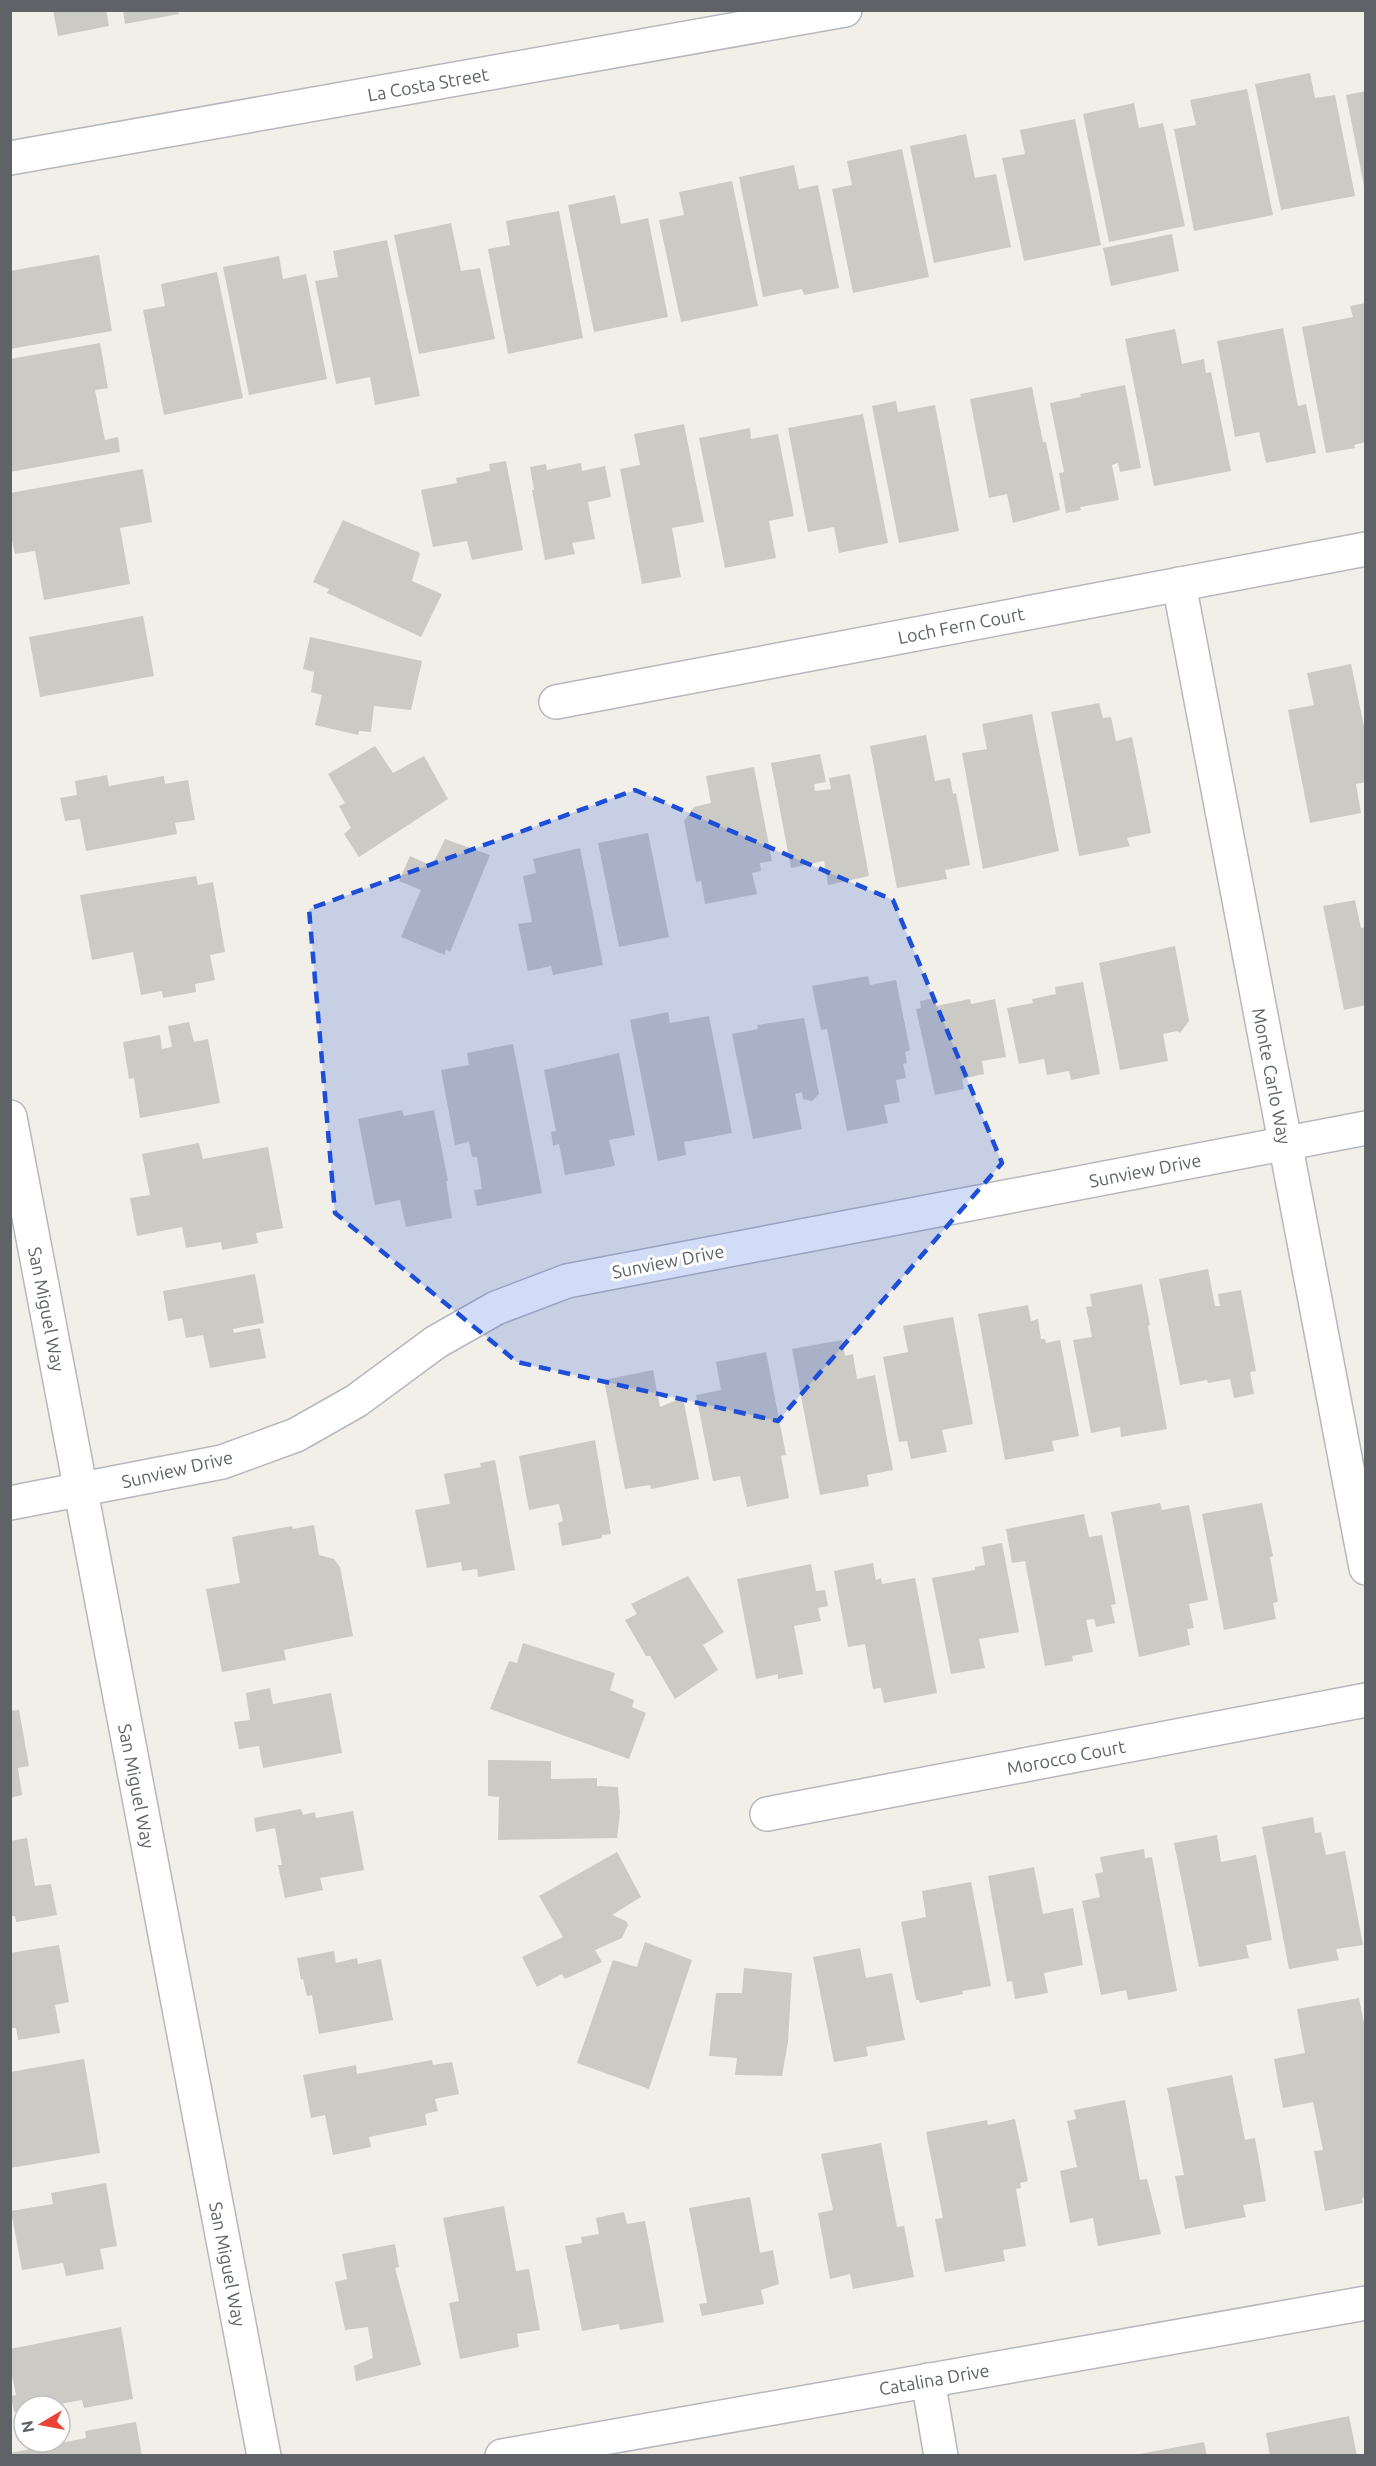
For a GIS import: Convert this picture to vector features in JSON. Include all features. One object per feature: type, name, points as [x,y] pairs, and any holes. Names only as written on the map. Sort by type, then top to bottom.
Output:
[{"type":"street","name":"La Costa Street","points":[[10,158],[845,10]]},
{"type":"street","name":"Loch Fern Court","points":[[556,702],[1365,549]]},
{"type":"street","name":"Monte Carlo Way","points":[[1179,584],[1365,1568]]},
{"type":"street","name":"San Miguel Way","points":[[10,1118],[264,2456]]},
{"type":"street","name":"Sunview Drive","points":[[10,1503],[222,1462],[296,1435],[356,1401],[436,1342],[496,1308],[567,1281],[1365,1128]]},
{"type":"street","name":"Morocco Court","points":[[767,1814],[1365,1700]]},
{"type":"street","name":"Catalina Drive","points":[[502,2456],[1365,2303]]},
{"type":"street","points":[[928,2380],[941,2456]]},
{"type":"highlighted area","points":[[635,790],[893,900],[1002,1163],[778,1421],[517,1362],[335,1213],[309,909]]},
{"type":"building","points":[[53,10],[106,10],[109,26],[58,36]]},
{"type":"building","points":[[123,10],[178,10],[179,14],[125,24]]},
{"type":"building","points":[[1310,73],[1315,98],[1335,95],[1355,196],[1281,210],[1255,84]]},
{"type":"building","points":[[1247,89],[1273,215],[1194,231],[1174,129],[1196,125],[1190,100]]},
{"type":"building","points":[[1366,91],[1366,186],[1364,186],[1346,95]]},
{"type":"building","points":[[1134,103],[1139,128],[1163,123],[1185,226],[1109,242],[1083,114]]},
{"type":"building","points":[[1075,119],[1101,245],[1024,261],[1002,158],[1025,154],[1020,130]]},
{"type":"building","points":[[966,134],[975,178],[996,174],[1011,247],[934,263],[910,146]]},
{"type":"building","points":[[902,149],[929,277],[853,293],[832,189],[852,185],[847,161]]},
{"type":"building","points":[[794,165],[799,189],[818,185],[839,288],[804,295],[802,289],[763,297],[739,177]]},
{"type":"building","points":[[732,181],[758,306],[681,322],[659,220],[684,215],[679,192]]},
{"type":"building","points":[[615,195],[621,224],[648,218],[668,317],[594,332],[568,205]]},
{"type":"building","points":[[559,211],[583,338],[508,354],[488,249],[510,245],[506,221]]},
{"type":"building","points":[[451,223],[461,271],[480,268],[495,339],[419,354],[394,235]]},
{"type":"building","points":[[1172,234],[1179,271],[1111,286],[1103,248]]},
{"type":"building","points":[[387,240],[420,396],[375,405],[370,377],[336,384],[315,281],[338,277],[333,251]]},
{"type":"building","points":[[99,255],[112,331],[10,349],[10,271]]},
{"type":"building","points":[[279,256],[283,279],[306,274],[327,379],[249,395],[223,267]]},
{"type":"building","points":[[217,272],[243,398],[164,415],[143,310],[165,306],[161,284]]},
{"type":"building","points":[[1366,303],[1366,442],[1354,445],[1355,448],[1326,453],[1302,327],[1353,317],[1350,306]]},
{"type":"building","points":[[1283,328],[1298,406],[1306,404],[1316,453],[1266,463],[1259,432],[1235,437],[1217,341]]},
{"type":"building","points":[[1175,329],[1182,364],[1204,359],[1206,373],[1211,372],[1231,471],[1154,486],[1125,339]]},
{"type":"building","points":[[100,343],[108,388],[95,390],[105,440],[118,437],[120,452],[10,472],[10,359]]},
{"type":"building","points":[[1125,385],[1141,468],[1120,472],[1118,463],[1112,465],[1119,500],[1080,507],[1081,510],[1066,513],[1059,473],[1064,472],[1050,403]]},
{"type":"building","points":[[1032,387],[1060,510],[1013,523],[1007,494],[989,498],[970,399]]},
{"type":"building","points":[[896,401],[898,412],[935,405],[959,531],[899,543],[872,406]]},
{"type":"building","points":[[863,414],[888,543],[839,553],[834,527],[808,532],[788,428]]},
{"type":"building","points":[[684,424],[704,522],[672,528],[681,577],[642,584],[620,469],[640,465],[634,434]]},
{"type":"building","points":[[750,428],[751,439],[778,434],[794,516],[769,521],[776,558],[725,568],[699,438]]},
{"type":"building","points":[[506,461],[523,550],[472,560],[467,541],[433,547],[421,490],[457,483],[456,478],[490,471],[489,464]]},
{"type":"building","points":[[581,463],[582,471],[605,466],[611,497],[588,502],[595,539],[572,543],[575,554],[545,560],[530,467],[546,464],[547,470]]},
{"type":"building","points":[[143,469],[152,522],[120,528],[130,584],[44,600],[35,551],[15,554],[10,532],[10,493]]},
{"type":"building","points":[[343,520],[420,553],[412,581],[442,594],[421,637],[327,593],[329,589],[313,582]]},
{"type":"building","points":[[143,616],[154,676],[40,697],[29,637]]},
{"type":"building","points":[[310,637],[422,661],[411,710],[374,706],[371,732],[359,731],[358,735],[315,725],[322,695],[311,692],[314,672],[303,669]]},
{"type":"building","points":[[1351,664],[1366,736],[1366,782],[1356,784],[1361,813],[1310,823],[1288,710],[1314,705],[1307,673]]},
{"type":"building","points":[[1099,703],[1103,718],[1111,717],[1116,741],[1132,737],[1151,833],[1127,838],[1130,846],[1079,856],[1051,712]]},
{"type":"building","points":[[1032,714],[1059,851],[983,869],[962,753],[987,749],[982,724]]},
{"type":"building","points":[[926,735],[935,781],[950,778],[953,794],[956,793],[970,865],[945,870],[947,879],[897,888],[870,746]]},
{"type":"building","points":[[375,746],[393,773],[424,756],[448,799],[359,857],[344,834],[351,828],[339,806],[345,803],[328,774]]},
{"type":"building","points":[[820,754],[826,782],[814,784],[815,791],[831,789],[829,778],[850,774],[869,876],[828,885],[824,861],[791,868],[771,763]]},
{"type":"building","points":[[754,767],[772,861],[760,863],[761,871],[752,873],[757,894],[705,904],[701,881],[696,882],[684,821],[694,807],[711,803],[706,776]]},
{"type":"building","points":[[107,775],[109,786],[164,776],[165,784],[188,780],[195,820],[175,823],[177,834],[86,851],[80,819],[65,821],[60,798],[77,795],[75,781]]},
{"type":"building","points":[[648,833],[669,937],[619,947],[598,843]]},
{"type":"building","points":[[445,839],[490,855],[450,952],[446,949],[445,955],[401,937],[421,890],[399,881],[410,856],[432,866]]},
{"type":"building","points":[[580,848],[603,965],[553,975],[551,966],[528,971],[518,924],[532,922],[523,876],[536,873],[533,859]]},
{"type":"building","points":[[196,876],[198,885],[213,882],[225,952],[210,955],[215,980],[195,984],[196,992],[163,998],[162,991],[141,995],[133,952],[92,960],[80,895]]},
{"type":"building","points":[[1355,900],[1361,928],[1366,927],[1366,1005],[1344,1010],[1323,906]]},
{"type":"building","points":[[1175,946],[1189,1021],[1180,1033],[1177,1031],[1163,1034],[1168,1061],[1120,1070],[1099,963]]},
{"type":"building","points":[[868,976],[870,985],[896,980],[910,1050],[905,1052],[907,1063],[903,1064],[906,1078],[896,1080],[900,1102],[884,1105],[888,1123],[847,1131],[827,1029],[821,1030],[812,986]]},
{"type":"building","points":[[1083,982],[1100,1074],[1071,1080],[1069,1071],[1047,1075],[1044,1059],[1019,1064],[1007,1008],[1033,1003],[1032,999],[1056,994],[1055,987]]},
{"type":"building","points":[[935,998],[936,1006],[970,999],[971,1004],[995,999],[1006,1057],[982,1061],[984,1074],[962,1079],[964,1089],[935,1095],[916,1009],[921,1008],[920,1001]]},
{"type":"building","points":[[668,1012],[670,1023],[709,1016],[732,1133],[684,1142],[686,1155],[658,1161],[630,1020]]},
{"type":"building","points":[[804,1018],[819,1094],[812,1101],[803,1099],[802,1092],[795,1094],[802,1129],[753,1139],[732,1034],[758,1029],[757,1025]]},
{"type":"building","points":[[189,1022],[194,1042],[208,1039],[220,1103],[140,1118],[134,1078],[129,1079],[123,1042],[160,1035],[162,1049],[172,1047],[168,1026]]},
{"type":"building","points":[[513,1044],[542,1193],[477,1206],[474,1190],[482,1189],[477,1157],[472,1157],[469,1142],[455,1145],[441,1070],[469,1065],[467,1053]]},
{"type":"building","points":[[619,1053],[635,1135],[609,1140],[615,1166],[565,1175],[559,1144],[553,1146],[551,1132],[556,1131],[544,1070]]},
{"type":"building","points":[[402,1110],[404,1116],[434,1110],[448,1181],[446,1181],[452,1218],[406,1227],[400,1200],[375,1205],[358,1119]]},
{"type":"building","points":[[199,1143],[203,1159],[268,1147],[283,1228],[256,1233],[258,1243],[222,1250],[221,1242],[186,1248],[182,1227],[137,1236],[130,1198],[150,1195],[142,1154]]},
{"type":"building","points":[[1208,1269],[1215,1306],[1220,1306],[1218,1294],[1241,1290],[1256,1371],[1250,1372],[1254,1394],[1234,1398],[1230,1379],[1180,1385],[1159,1279]]},
{"type":"building","points":[[255,1274],[264,1323],[233,1329],[234,1333],[260,1328],[266,1358],[210,1368],[203,1335],[186,1338],[182,1318],[168,1321],[163,1291]]},
{"type":"building","points":[[1142,1284],[1167,1429],[1121,1437],[1120,1427],[1091,1433],[1073,1340],[1092,1337],[1086,1307],[1092,1306],[1090,1294]]},
{"type":"building","points":[[1028,1305],[1031,1321],[1038,1319],[1041,1339],[1045,1339],[1046,1343],[1060,1340],[1079,1436],[1052,1441],[1054,1451],[1005,1460],[978,1314]]},
{"type":"building","points":[[953,1317],[973,1424],[942,1430],[947,1452],[911,1459],[907,1441],[899,1442],[883,1357],[908,1352],[903,1326]]},
{"type":"building","points":[[842,1340],[845,1356],[853,1354],[857,1379],[875,1375],[893,1470],[867,1475],[869,1486],[820,1495],[792,1349]]},
{"type":"building","points":[[766,1352],[786,1455],[781,1456],[789,1498],[747,1507],[740,1476],[713,1481],[696,1395],[721,1390],[716,1362]]},
{"type":"building","points":[[653,1370],[660,1407],[679,1399],[684,1403],[699,1479],[651,1489],[650,1485],[625,1489],[604,1380]]},
{"type":"building","points":[[595,1440],[611,1534],[562,1546],[558,1523],[563,1521],[559,1504],[529,1510],[519,1456]]},
{"type":"building","points":[[495,1460],[515,1570],[478,1577],[477,1569],[462,1571],[461,1562],[427,1568],[415,1510],[450,1504],[444,1474],[481,1467],[480,1463]]},
{"type":"building","points":[[1160,1503],[1162,1510],[1189,1505],[1208,1600],[1189,1604],[1194,1628],[1187,1629],[1190,1645],[1139,1657],[1111,1512]]},
{"type":"building","points":[[1262,1503],[1273,1556],[1270,1557],[1278,1602],[1273,1603],[1276,1619],[1224,1630],[1202,1514]]},
{"type":"building","points":[[1084,1514],[1089,1537],[1102,1535],[1116,1604],[1111,1605],[1115,1623],[1096,1627],[1094,1619],[1086,1620],[1093,1652],[1072,1656],[1073,1661],[1045,1666],[1025,1561],[1012,1563],[1006,1529]]},
{"type":"building","points":[[314,1525],[319,1555],[334,1559],[340,1567],[353,1636],[284,1650],[286,1660],[222,1672],[206,1589],[240,1583],[232,1537],[292,1526],[293,1529]]},
{"type":"building","points":[[1002,1543],[1019,1632],[979,1639],[985,1668],[951,1674],[932,1578],[975,1570],[975,1567],[985,1565],[982,1547]]},
{"type":"building","points":[[873,1563],[876,1580],[881,1578],[882,1584],[915,1578],[937,1693],[884,1703],[881,1688],[873,1689],[865,1644],[848,1647],[834,1571]]},
{"type":"building","points":[[811,1564],[816,1591],[825,1590],[828,1606],[818,1608],[821,1621],[794,1626],[803,1674],[778,1679],[778,1674],[756,1679],[737,1579]]},
{"type":"building","points":[[688,1576],[724,1632],[703,1645],[718,1670],[675,1699],[650,1656],[646,1656],[625,1620],[637,1614],[631,1604]]},
{"type":"building","points":[[523,1643],[615,1673],[610,1690],[634,1700],[632,1707],[646,1713],[629,1759],[490,1709],[509,1661],[517,1663]]},
{"type":"building","points":[[270,1688],[273,1704],[331,1693],[342,1753],[263,1768],[259,1746],[239,1749],[234,1722],[250,1720],[246,1693]]},
{"type":"building","points":[[19,1710],[29,1766],[18,1768],[22,1795],[10,1798],[10,1711]]},
{"type":"building","points":[[488,1760],[551,1761],[551,1779],[597,1778],[597,1786],[618,1787],[620,1813],[617,1838],[498,1840],[499,1797],[488,1796]]},
{"type":"building","points":[[301,1809],[303,1815],[315,1812],[316,1818],[353,1811],[364,1870],[320,1878],[323,1890],[285,1898],[278,1865],[282,1865],[275,1828],[256,1832],[254,1818]]},
{"type":"building","points":[[1313,1817],[1315,1833],[1321,1832],[1326,1855],[1345,1851],[1363,1945],[1336,1949],[1339,1960],[1289,1969],[1262,1827]]},
{"type":"building","points":[[1217,1835],[1221,1862],[1256,1855],[1272,1940],[1246,1945],[1249,1958],[1199,1967],[1174,1843]]},
{"type":"building","points":[[27,1838],[35,1886],[51,1884],[57,1915],[16,1922],[15,1916],[10,1916],[10,1841]]},
{"type":"building","points":[[1144,1849],[1145,1858],[1152,1857],[1177,1991],[1128,2000],[1126,1990],[1101,1995],[1082,1901],[1100,1897],[1095,1874],[1103,1872],[1100,1857]]},
{"type":"building","points":[[617,1852],[641,1897],[612,1915],[626,1921],[628,1925],[622,1938],[595,1950],[602,1962],[565,1979],[562,1974],[537,1987],[522,1957],[563,1937],[539,1896]]},
{"type":"building","points":[[1034,1867],[1043,1914],[1073,1908],[1083,1965],[1044,1973],[1048,1993],[1015,1999],[1012,1981],[1007,1982],[988,1876]]},
{"type":"building","points":[[971,1882],[991,1986],[962,1991],[963,1994],[920,2003],[916,2000],[901,1922],[926,1917],[922,1891]]},
{"type":"building","points":[[645,1942],[692,1960],[649,2089],[577,2063],[613,1960],[637,1967]]},
{"type":"building","points":[[59,1945],[69,2002],[55,2005],[60,2033],[18,2040],[16,2028],[10,2028],[10,1953]]},
{"type":"building","points":[[860,1948],[866,1978],[892,1973],[905,2040],[866,2047],[868,2056],[834,2062],[813,1957]]},
{"type":"building","points":[[334,1951],[336,1963],[357,1958],[358,1964],[381,1959],[393,2020],[319,2034],[312,1995],[307,1996],[297,1958]]},
{"type":"building","points":[[744,1968],[792,1973],[788,2042],[782,2076],[735,2075],[737,2058],[709,2056],[716,1993],[742,1993]]},
{"type":"building","points":[[1359,1998],[1366,2033],[1366,2197],[1362,2198],[1363,2203],[1325,2211],[1314,2151],[1323,2150],[1313,2102],[1283,2108],[1274,2059],[1305,2053],[1297,2009]]},
{"type":"building","points":[[84,2059],[100,2153],[10,2168],[10,2072]]},
{"type":"building","points":[[432,2060],[433,2065],[452,2062],[459,2094],[435,2099],[438,2111],[425,2114],[427,2125],[369,2137],[371,2147],[333,2155],[325,2115],[311,2118],[303,2075],[356,2065],[357,2074]]},
{"type":"building","points":[[1232,2075],[1245,2140],[1255,2138],[1266,2201],[1243,2205],[1246,2217],[1185,2229],[1175,2176],[1184,2175],[1167,2088]]},
{"type":"building","points":[[1125,2100],[1140,2180],[1147,2179],[1161,2234],[1098,2246],[1093,2218],[1070,2223],[1060,2171],[1077,2167],[1067,2121],[1076,2119],[1074,2110]]},
{"type":"building","points":[[1015,2119],[1028,2181],[1020,2183],[1021,2188],[1016,2189],[1026,2246],[1003,2250],[1005,2261],[945,2272],[935,2219],[943,2218],[926,2132],[987,2120],[988,2125]]},
{"type":"building","points":[[881,2143],[897,2227],[904,2226],[914,2277],[853,2289],[850,2274],[830,2279],[818,2213],[833,2210],[821,2154]]},
{"type":"building","points":[[106,2183],[117,2246],[100,2249],[104,2269],[66,2276],[63,2263],[22,2270],[11,2211],[53,2204],[51,2193]]},
{"type":"building","points":[[750,2197],[760,2253],[773,2250],[779,2284],[761,2290],[764,2304],[702,2316],[699,2304],[707,2303],[689,2208]]},
{"type":"building","points":[[504,2206],[516,2271],[529,2269],[540,2330],[517,2334],[519,2347],[460,2359],[449,2303],[459,2301],[443,2218]]},
{"type":"building","points":[[624,2212],[627,2224],[645,2221],[664,2322],[620,2330],[619,2324],[582,2331],[565,2246],[582,2243],[581,2237],[599,2234],[596,2218]]},
{"type":"building","points":[[395,2244],[399,2267],[395,2268],[421,2365],[356,2381],[354,2366],[373,2358],[368,2327],[345,2330],[335,2282],[347,2279],[342,2254]]},
{"type":"building","points":[[121,2327],[133,2399],[84,2408],[82,2400],[72,2402],[72,2394],[16,2394],[10,2366],[10,2349]]},
{"type":"building","points":[[1349,2416],[1357,2456],[1270,2456],[1266,2433]]},
{"type":"building","points":[[136,2422],[142,2456],[10,2456],[12,2453],[72,2454],[72,2441],[86,2438],[85,2431]]},
{"type":"building","points":[[1204,2442],[1207,2456],[1139,2456],[1139,2454]]}]
